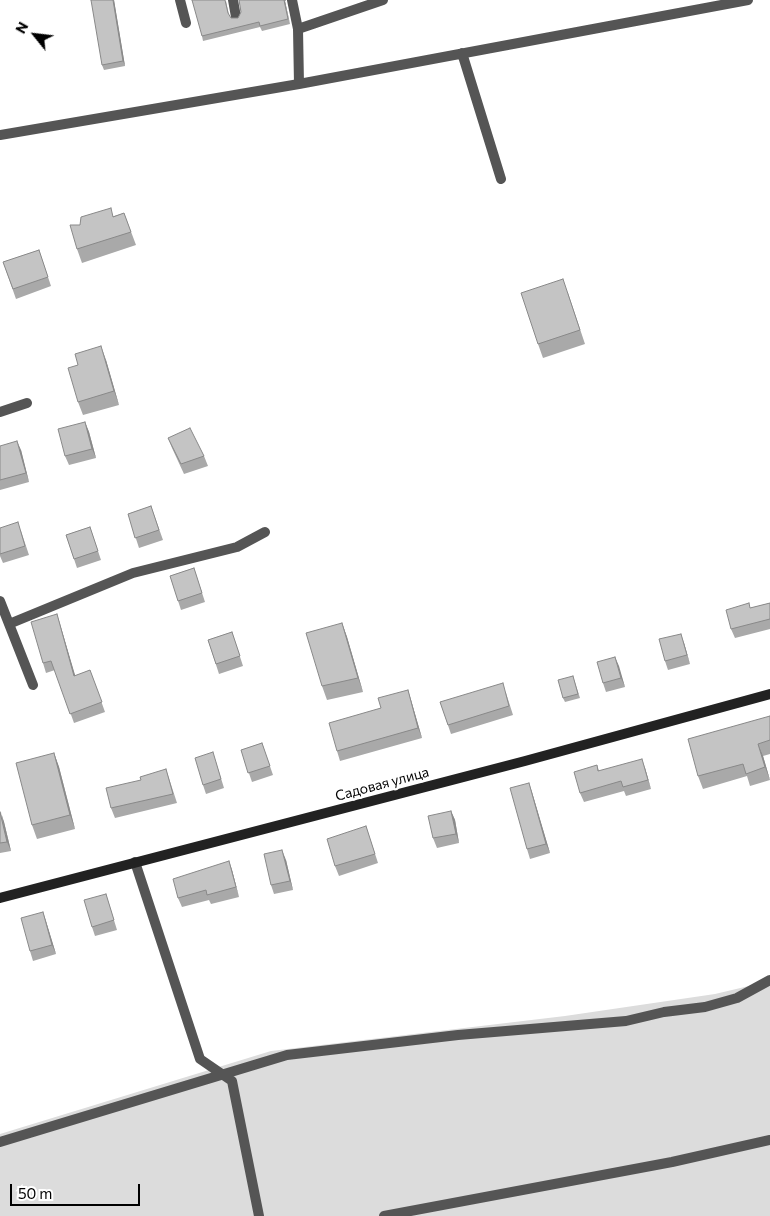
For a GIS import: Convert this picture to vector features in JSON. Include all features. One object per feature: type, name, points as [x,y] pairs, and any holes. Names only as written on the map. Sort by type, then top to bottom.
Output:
[{"type":"main road","name":"Садовая улица","points":[[0,898],[525,761],[770,694]]},
{"type":"street","points":[[180,0],[186,23]]},
{"type":"street","points":[[233,0],[236,17]]},
{"type":"street","points":[[292,0],[298,29],[299,84]]},
{"type":"street","points":[[0,134],[299,84],[748,0]]},
{"type":"street","points":[[298,29],[378,1]]},
{"type":"street","points":[[462,53],[500,179]]},
{"type":"street","points":[[0,412],[27,403]]},
{"type":"street","points":[[9,624],[133,573],[237,547],[265,532]]},
{"type":"street","points":[[0,602],[33,685]]},
{"type":"street","points":[[134,862],[200,1058],[232,1081],[259,1216]]},
{"type":"street","points":[[0,1142],[287,1056],[458,1035],[626,1021],[664,1012],[705,1007],[737,998],[770,980]]},
{"type":"street","points":[[384,1216],[672,1162],[770,1140]]},
{"type":"shaded area","points":[[770,981],[770,1216],[0,1216],[0,1134],[271,1051],[565,1016],[715,994]]},
{"type":"building","points":[[91,0],[113,0],[123,61],[102,65]]},
{"type":"building","points":[[192,0],[225,0],[231,18],[238,18],[241,12],[239,0],[284,0],[288,19],[260,26],[259,22],[202,36]]},
{"type":"building","points":[[111,208],[113,217],[124,213],[131,232],[77,249],[70,225],[80,225],[81,217]]},
{"type":"building","points":[[39,250],[48,277],[13,289],[3,262]]},
{"type":"building","points":[[563,279],[580,330],[538,344],[521,293]]},
{"type":"building","points":[[101,346],[114,391],[78,402],[68,368],[78,365],[75,354]]},
{"type":"building","points":[[85,422],[92,449],[65,456],[58,429]]},
{"type":"building","points":[[190,428],[204,456],[181,464],[168,438]]},
{"type":"building","points":[[17,441],[26,473],[0,480],[0,446]]},
{"type":"building","points":[[151,506],[159,530],[135,538],[128,514]]},
{"type":"building","points":[[18,522],[25,546],[0,554],[0,528]]},
{"type":"building","points":[[90,527],[98,551],[74,559],[66,535]]},
{"type":"building","points":[[194,568],[202,593],[178,601],[170,576]]},
{"type":"building","points":[[749,603],[750,608],[770,603],[770,619],[731,629],[726,610]]},
{"type":"building","points":[[57,614],[74,676],[90,670],[102,702],[70,714],[51,661],[43,663],[31,622]]},
{"type":"building","points":[[342,623],[358,678],[322,686],[306,633]]},
{"type":"building","points":[[232,632],[240,656],[216,664],[208,640]]},
{"type":"building","points":[[681,634],[687,655],[665,661],[659,639]]},
{"type":"building","points":[[615,657],[621,678],[603,683],[597,662]]},
{"type":"building","points":[[573,676],[578,694],[563,698],[558,680]]},
{"type":"building","points":[[503,683],[509,706],[448,725],[440,702]]},
{"type":"building","points":[[408,690],[418,728],[337,751],[329,723],[381,708],[378,698]]},
{"type":"building","points":[[770,716],[770,740],[758,744],[765,767],[746,774],[743,764],[698,776],[688,739]]},
{"type":"building","points":[[262,743],[270,766],[248,773],[241,750]]},
{"type":"building","points":[[213,752],[221,779],[203,785],[195,758]]},
{"type":"building","points":[[54,753],[70,815],[32,825],[16,763]]},
{"type":"building","points":[[642,759],[648,780],[623,787],[621,781],[580,793],[574,772],[597,765],[598,771]]},
{"type":"building","points":[[166,769],[173,794],[111,808],[106,788],[141,780],[140,777]]},
{"type":"building","points":[[529,783],[546,844],[527,849],[510,788]]},
{"type":"building","points":[[451,811],[456,834],[433,838],[428,816]]},
{"type":"building","points":[[0,812],[7,842],[0,843]]},
{"type":"building","points":[[366,826],[375,854],[335,866],[327,839]]},
{"type":"building","points":[[282,850],[290,881],[271,885],[264,854]]},
{"type":"building","points":[[229,861],[236,887],[207,895],[206,890],[178,898],[173,879]]},
{"type":"building","points":[[106,894],[114,920],[92,927],[84,900]]},
{"type":"building","points":[[43,912],[52,945],[30,951],[21,918]]}]
